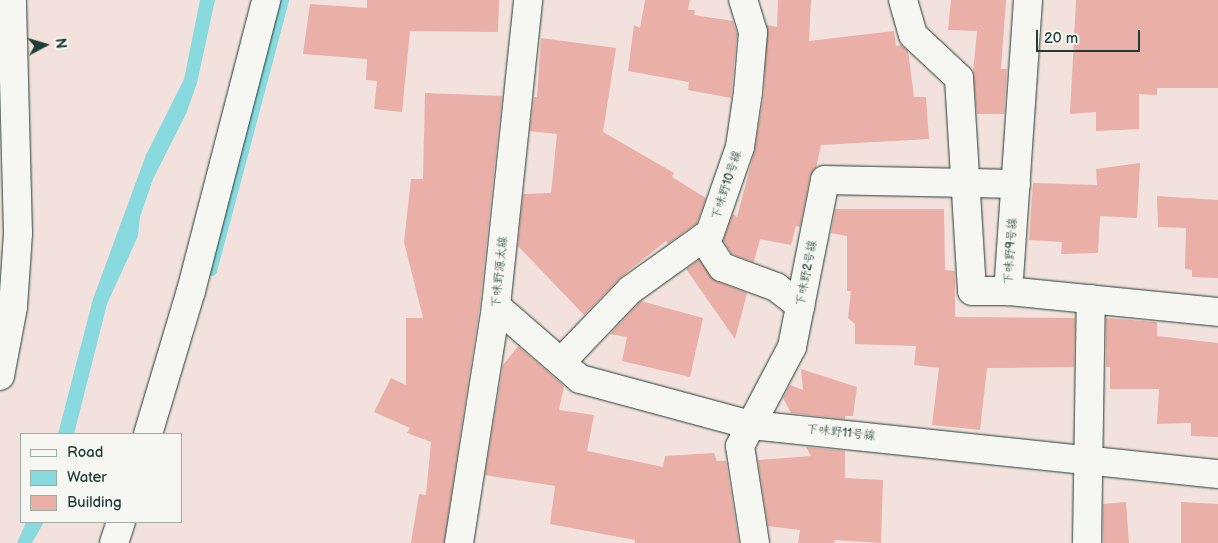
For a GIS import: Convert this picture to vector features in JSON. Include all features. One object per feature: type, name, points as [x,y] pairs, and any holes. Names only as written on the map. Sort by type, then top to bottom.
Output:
[{"type":"street","points":[[0,376],[13,306],[18,233],[12,0]]},
{"type":"street","points":[[148,433],[191,291],[266,0]]},
{"type":"street","name":"下味野源太線","points":[[459,543],[496,306],[528,0]]},
{"type":"street","name":"下味野10号線","points":[[560,362],[630,290],[710,233],[740,147],[753,32],[743,0]]},
{"type":"street","points":[[903,0],[913,35],[959,78],[967,183],[972,291],[1008,291]]},
{"type":"street","name":"下味野9号線","points":[[1028,0],[1008,291],[1218,312]]},
{"type":"street","name":"下味野2号線","points":[[755,543],[740,446],[792,347],[825,180],[1016,184]]},
{"type":"street","points":[[704,238],[722,267],[776,287],[800,306]]},
{"type":"street","points":[[1087,543],[1090,460],[1091,299]]},
{"type":"street","name":"下味野11号線","points":[[496,306],[580,379],[751,425],[1218,474]]},
{"type":"street","points":[[114,543],[121,523]]},
{"type":"water","points":[[200,0],[215,0],[197,83],[186,114],[153,179],[140,217],[138,236],[107,304],[74,433],[58,433],[93,299],[146,155],[184,79]]},
{"type":"water","points":[[26,523],[43,523],[32,543],[17,543]]},
{"type":"building","points":[[367,0],[499,0],[498,32],[410,31],[402,112],[374,109],[377,81],[366,80],[367,59],[303,54],[310,4],[367,8]]},
{"type":"building","points":[[645,0],[690,0],[688,10],[695,10],[694,15],[733,21],[737,34],[731,98],[688,90],[689,82],[628,71],[634,25],[640,28]]},
{"type":"building","points":[[778,0],[811,0],[809,41],[894,31],[896,46],[901,45],[908,51],[914,97],[926,97],[929,139],[821,145],[816,168],[810,177],[800,227],[796,226],[791,245],[760,239],[754,262],[732,254],[723,240],[733,214],[737,217],[755,149],[764,93],[767,25],[777,27]]},
{"type":"building","points":[[951,0],[1006,0],[1001,69],[1007,69],[1004,114],[977,114],[973,73],[977,31],[948,30]]},
{"type":"building","points":[[1076,0],[1218,0],[1218,88],[1157,88],[1157,95],[1139,94],[1139,129],[1096,131],[1096,112],[1070,114]]},
{"type":"building","points":[[541,38],[616,48],[603,132],[674,173],[672,177],[706,198],[697,223],[668,244],[666,241],[621,277],[584,315],[518,246],[523,194],[551,193],[557,134],[530,131],[534,97],[537,97]]},
{"type":"building","points":[[425,93],[502,96],[480,304],[444,543],[411,543],[419,494],[426,495],[431,442],[407,433],[410,428],[374,412],[391,378],[406,385],[406,318],[423,318],[404,242],[411,179],[423,179]]},
{"type":"building","points":[[1140,163],[1137,218],[1100,216],[1098,253],[1061,254],[1062,242],[1029,240],[1033,183],[1097,185],[1096,169]]},
{"type":"building","points":[[1157,196],[1218,200],[1218,278],[1192,277],[1192,270],[1185,269],[1186,228],[1158,227]]},
{"type":"building","points":[[835,209],[944,209],[945,270],[955,271],[955,317],[1075,318],[1074,367],[987,368],[980,430],[932,425],[939,368],[914,365],[916,346],[855,344],[855,324],[848,318],[851,291],[847,291],[847,236],[831,233]]},
{"type":"building","points":[[699,260],[716,281],[747,293],[735,339],[686,269]]},
{"type":"building","points":[[641,301],[703,318],[690,377],[622,361],[627,337],[610,334]]},
{"type":"building","points":[[1106,318],[1157,322],[1157,336],[1218,343],[1218,437],[1191,436],[1191,423],[1157,424],[1159,389],[1110,389],[1110,367],[1106,367]]},
{"type":"building","points":[[518,346],[564,386],[559,410],[594,415],[587,451],[663,467],[665,456],[714,453],[717,461],[726,461],[739,543],[635,543],[635,540],[550,524],[555,486],[485,475],[503,365]]},
{"type":"building","points":[[801,369],[857,387],[853,416],[845,416],[845,419],[791,413],[783,398],[790,385],[803,390]]},
{"type":"building","points":[[806,447],[845,451],[845,478],[883,480],[881,543],[835,540],[834,543],[798,543],[800,530],[768,526],[758,460],[811,456]]},
{"type":"building","points":[[1126,502],[1129,543],[1103,543],[1103,504]]},
{"type":"building","points":[[1181,502],[1218,504],[1218,543],[1181,543]]},
{"type":"waterway","points":[[212,271],[284,0]]}]
